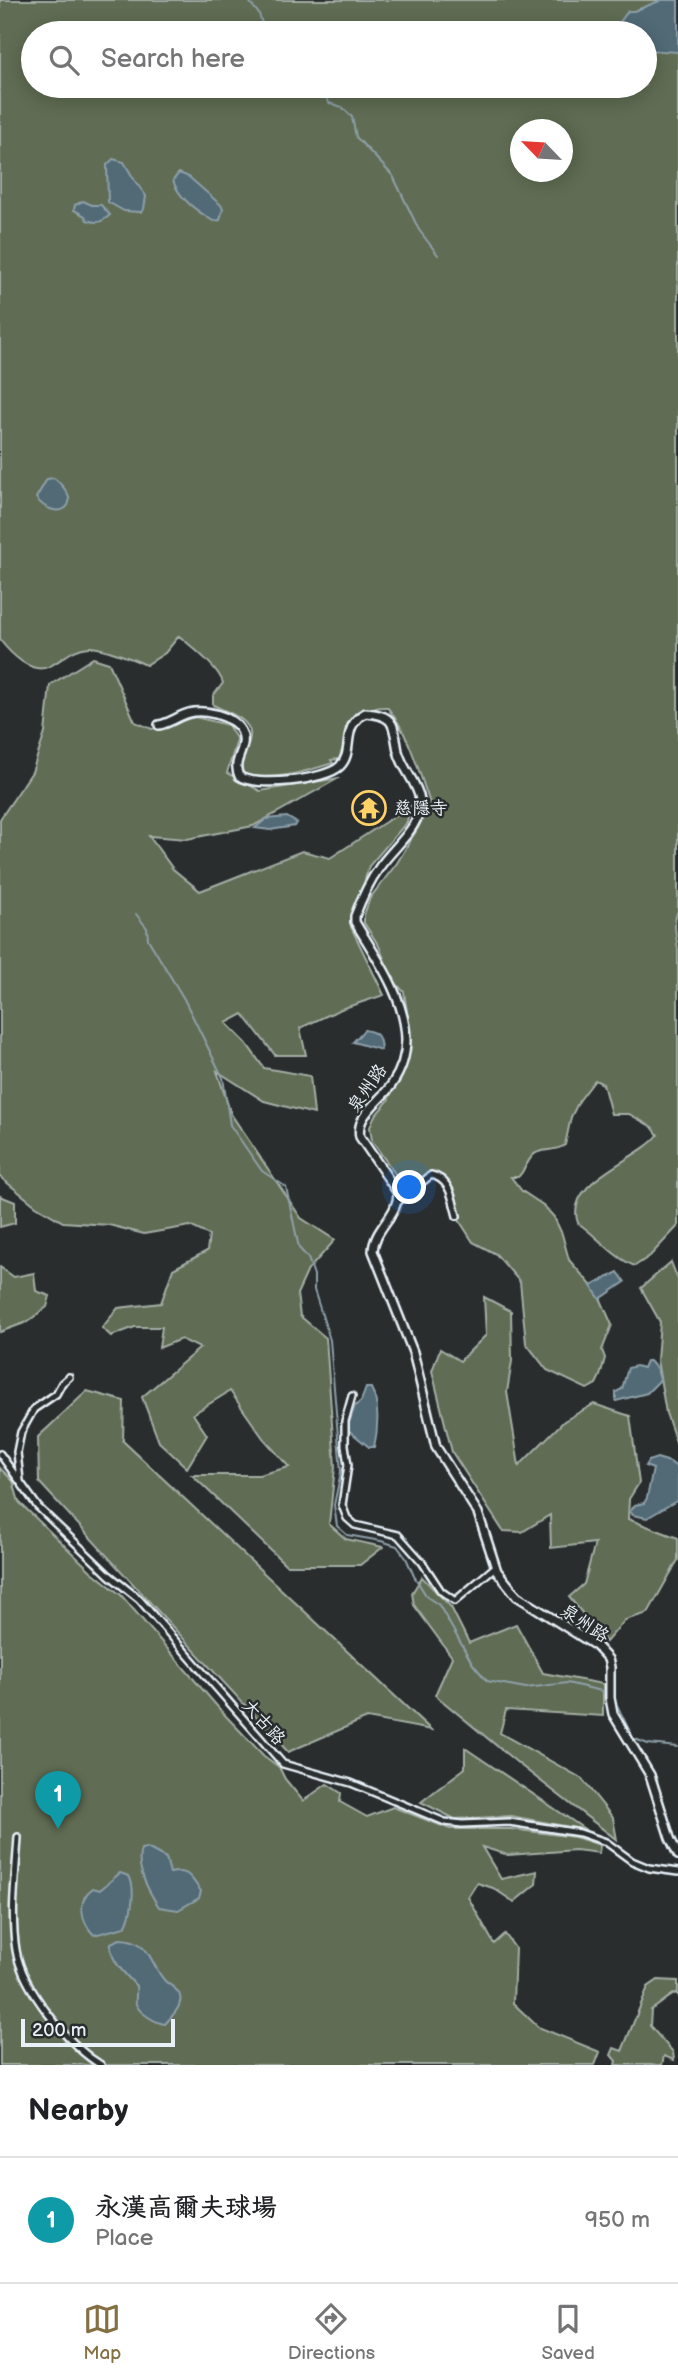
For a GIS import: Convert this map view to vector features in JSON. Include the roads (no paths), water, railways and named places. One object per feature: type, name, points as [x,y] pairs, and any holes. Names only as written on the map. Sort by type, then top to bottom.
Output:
[{"type":"street","name":"泉州路","points":[[159,725],[189,713],[200,712],[232,719],[243,732],[243,744],[236,762],[239,776],[263,783],[317,776],[340,767],[346,757],[352,724],[365,713],[386,717],[394,724],[399,754],[420,800],[418,813],[414,823],[377,869],[355,916],[355,922],[394,993],[405,1027],[406,1042],[402,1064],[390,1086],[364,1115],[359,1127],[360,1137],[396,1187],[398,1202],[377,1234],[373,1251],[413,1352],[436,1447],[478,1513],[495,1567],[517,1596],[579,1634],[608,1659],[613,1714],[650,1775],[670,1838],[678,1854]]},
{"type":"street","points":[[398,1202],[431,1175],[440,1177],[446,1182],[457,1216]]},
{"type":"street","points":[[20,1481],[17,1452],[21,1432],[34,1409],[56,1394],[69,1377]]},
{"type":"street","points":[[352,1396],[345,1421],[348,1465],[342,1505],[347,1518],[355,1525],[398,1535],[422,1562],[441,1591],[455,1601],[495,1567]]},
{"type":"street","name":"大古路","points":[[0,1454],[47,1516],[109,1575],[139,1599],[283,1764],[351,1783],[445,1822],[509,1822],[580,1833],[606,1842],[632,1861],[649,1868],[678,1872]]},
{"type":"street","points":[[18,1837],[13,1909],[16,1952],[22,1970],[42,2006],[78,2047],[101,2065]]},
{"type":"water","points":[[662,0],[678,0],[678,52],[657,51],[657,21],[621,21],[628,11]]},
{"type":"water","points":[[113,159],[124,162],[146,196],[141,212],[124,211],[108,202],[107,165]]},
{"type":"water","points":[[179,173],[189,177],[221,205],[223,209],[220,220],[213,221],[184,198],[173,180]]},
{"type":"water","points":[[83,201],[101,205],[110,215],[100,222],[87,220],[74,210],[75,205]]},
{"type":"water","points":[[54,478],[69,497],[69,504],[59,510],[44,506],[36,498],[47,479]]},
{"type":"water","points":[[287,817],[297,823],[295,826],[270,830],[255,828],[266,819]]},
{"type":"water","points":[[364,1030],[377,1036],[381,1050],[353,1042]]},
{"type":"water","points":[[618,1272],[625,1282],[600,1299],[591,1286]]},
{"type":"water","points":[[646,1361],[650,1361],[657,1369],[660,1380],[647,1393],[616,1401],[616,1392],[622,1389],[628,1368],[643,1368]]},
{"type":"water","points":[[366,1388],[371,1388],[377,1409],[374,1447],[369,1447],[347,1429],[355,1406],[361,1401]]},
{"type":"water","points":[[657,1458],[678,1468],[678,1500],[647,1518],[633,1515],[630,1512],[635,1505],[644,1503],[647,1498],[653,1469],[645,1466],[648,1461]]},
{"type":"water","points":[[147,1848],[166,1858],[170,1873],[181,1872],[188,1875],[201,1891],[199,1898],[178,1910],[159,1907],[141,1871],[141,1849]]},
{"type":"water","points":[[120,1873],[129,1876],[132,1887],[131,1908],[125,1927],[94,1935],[83,1918],[84,1899],[93,1888],[100,1890]]},
{"type":"water","points":[[120,1939],[138,1943],[144,1948],[159,1974],[179,1993],[178,2007],[165,2024],[148,2017],[138,2007],[136,1986],[119,1967],[111,1950],[111,1943]]},
{"type":"waterway","points":[[248,0],[261,21]]},
{"type":"waterway","points":[[327,98],[329,103],[342,107],[352,117],[356,137],[393,176],[419,230],[438,255]]},
{"type":"waterway","points":[[136,914],[147,928],[148,939],[184,999],[223,1078],[230,1125],[262,1171],[286,1187],[299,1248],[308,1258],[314,1275],[314,1290],[330,1340],[341,1472],[334,1505],[337,1526],[347,1535],[397,1546],[427,1597],[439,1605],[472,1663],[487,1681],[526,1688],[567,1683],[606,1692]]},
{"type":"waterway","points":[[613,1697],[632,1736]]},
{"type":"waterway","points":[[635,1739],[648,1744],[678,1747]]},
{"type":"place","name":"慈隱寺","points":[[369,808]]},
{"type":"place","name":"永漢高爾夫球場","points":[[58,1829]]}]
